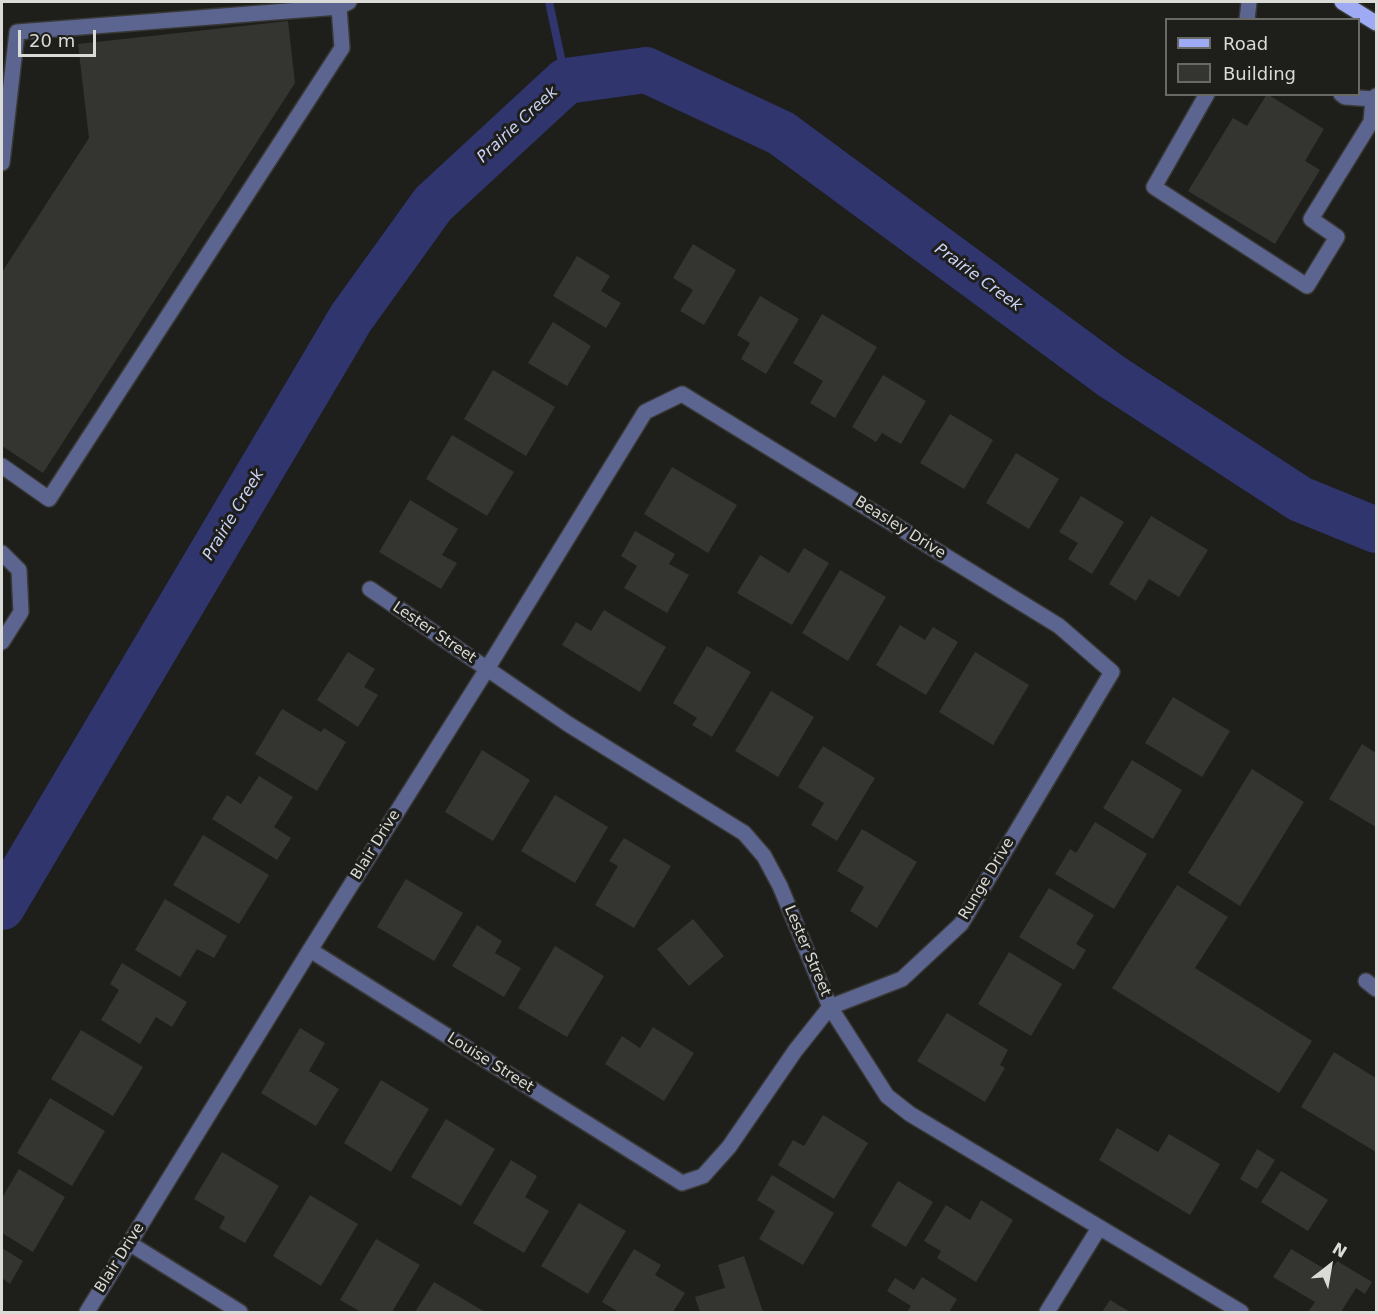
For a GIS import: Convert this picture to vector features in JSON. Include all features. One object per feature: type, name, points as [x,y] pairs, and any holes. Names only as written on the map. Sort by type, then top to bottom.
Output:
[{"type":"main road","points":[[1342,2],[1377,23]]},
{"type":"street","points":[[1247,18],[1249,2]]},
{"type":"street","points":[[2,163],[17,32],[344,4],[342,48],[49,499],[2,466]]},
{"type":"street","points":[[1205,96],[1154,187],[1307,286],[1337,237],[1311,219],[1371,122],[1375,97],[1344,96]]},
{"type":"street","name":"Blair Drive","points":[[87,1312],[645,412],[682,394]]},
{"type":"street","name":"Beasley Drive","points":[[682,394],[1059,626],[1112,672]]},
{"type":"street","points":[[2,554],[19,570],[21,612],[2,642]]},
{"type":"street","name":"Lester Street","points":[[370,589],[568,724],[744,833],[764,856],[780,886],[830,1007],[887,1096],[910,1114],[1241,1312]]},
{"type":"street","name":"Runge Drive","points":[[830,1007],[902,979],[961,924],[1112,672]]},
{"type":"street","name":"Louise Street","points":[[310,950],[682,1183],[703,1176],[729,1147],[795,1051],[830,1007]]},
{"type":"street","points":[[1047,1312],[1099,1228]]},
{"type":"street","points":[[129,1243],[240,1312]]},
{"type":"building","points":[[288,21],[295,83],[43,473],[2,446],[2,272],[89,138],[78,44]]},
{"type":"building","points":[[1266,96],[1270,96],[1324,129],[1305,161],[1320,170],[1275,244],[1188,191],[1233,118],[1247,126]]},
{"type":"building","points":[[693,244],[736,270],[704,325],[680,311],[693,290],[673,278]]},
{"type":"building","points":[[577,256],[610,276],[601,291],[621,303],[606,328],[553,296]]},
{"type":"building","points":[[760,296],[799,319],[766,374],[741,359],[750,343],[737,335]]},
{"type":"building","points":[[822,314],[877,347],[835,418],[810,403],[823,381],[793,363]]},
{"type":"building","points":[[553,322],[591,346],[567,386],[528,363]]},
{"type":"building","points":[[493,370],[555,407],[526,456],[464,419]]},
{"type":"building","points":[[883,375],[926,401],[901,444],[882,433],[876,442],[852,427]]},
{"type":"building","points":[[950,414],[993,440],[964,489],[920,463]]},
{"type":"building","points":[[452,435],[514,472],[487,516],[426,479]]},
{"type":"building","points":[[1016,453],[1059,479],[1029,529],[986,503]]},
{"type":"building","points":[[672,467],[737,505],[708,553],[644,514]]},
{"type":"building","points":[[1081,496],[1124,522],[1092,574],[1068,559],[1078,543],[1059,532]]},
{"type":"building","points":[[410,500],[458,529],[442,555],[457,563],[441,589],[379,552]]},
{"type":"building","points":[[1151,516],[1208,550],[1179,597],[1149,579],[1136,601],[1109,584]]},
{"type":"building","points":[[635,531],[675,554],[669,564],[689,575],[667,613],[624,588],[637,566],[621,556]]},
{"type":"building","points":[[804,548],[829,563],[792,625],[737,593],[760,555],[789,573]]},
{"type":"building","points":[[840,570],[886,597],[848,661],[802,633]]},
{"type":"building","points":[[604,610],[666,647],[640,692],[562,645],[576,622],[591,631]]},
{"type":"building","points":[[900,625],[925,640],[933,627],[958,642],[926,695],[876,665]]},
{"type":"building","points":[[707,646],[751,672],[712,737],[692,725],[697,718],[673,703]]},
{"type":"building","points":[[348,652],[375,669],[364,687],[378,695],[358,727],[317,700]]},
{"type":"building","points":[[975,652],[1029,685],[993,745],[939,712]]},
{"type":"building","points":[[771,691],[814,717],[778,777],[735,751]]},
{"type":"building","points":[[1173,697],[1230,731],[1202,777],[1145,743]]},
{"type":"building","points":[[282,709],[321,732],[324,728],[346,742],[317,791],[255,754]]},
{"type":"building","points":[[1362,744],[1376,753],[1376,827],[1329,799]]},
{"type":"building","points":[[823,746],[875,778],[837,841],[811,825],[824,803],[798,787]]},
{"type":"building","points":[[482,750],[530,780],[493,841],[445,812]]},
{"type":"building","points":[[1132,760],[1182,790],[1153,839],[1103,808]]},
{"type":"building","points":[[1252,769],[1304,802],[1240,906],[1188,873]]},
{"type":"building","points":[[259,776],[293,797],[274,827],[291,838],[277,860],[212,819],[227,795],[241,804]]},
{"type":"building","points":[[555,795],[608,827],[575,883],[521,851]]},
{"type":"building","points":[[1095,822],[1147,854],[1114,909],[1055,874],[1070,849],[1076,853]]},
{"type":"building","points":[[862,829],[917,862],[877,928],[850,911],[864,887],[837,871]]},
{"type":"building","points":[[203,835],[269,875],[239,924],[173,885]]},
{"type":"building","points":[[624,838],[671,866],[634,928],[595,905],[618,866],[609,861]]},
{"type":"building","points":[[406,879],[463,913],[434,961],[377,927]]},
{"type":"building","points":[[1177,885],[1228,917],[1195,968],[1312,1041],[1279,1093],[1112,988]]},
{"type":"building","points":[[1049,888],[1094,915],[1076,944],[1086,950],[1074,970],[1019,937]]},
{"type":"building","points":[[165,899],[227,936],[214,958],[197,949],[180,977],[135,950]]},
{"type":"building","points":[[693,919],[724,956],[689,986],[657,949]]},
{"type":"building","points":[[477,925],[502,941],[495,953],[521,968],[504,997],[452,966]]},
{"type":"building","points":[[555,946],[604,976],[567,1037],[518,1008]]},
{"type":"building","points":[[1009,952],[1062,984],[1031,1036],[978,1004]]},
{"type":"building","points":[[122,963],[187,1002],[172,1027],[156,1017],[140,1044],[101,1020],[119,990],[110,984]]},
{"type":"building","points":[[947,1013],[1008,1050],[1000,1065],[1005,1068],[985,1102],[917,1061]]},
{"type":"building","points":[[653,1027],[694,1053],[664,1101],[605,1064],[622,1036],[640,1048]]},
{"type":"building","points":[[300,1028],[325,1043],[309,1071],[339,1089],[316,1126],[261,1093]]},
{"type":"building","points":[[81,1030],[143,1067],[113,1116],[51,1079]]},
{"type":"building","points":[[1334,1052],[1376,1078],[1376,1152],[1301,1107]]},
{"type":"building","points":[[381,1080],[429,1109],[391,1172],[344,1143]]},
{"type":"building","points":[[50,1098],[105,1131],[72,1186],[17,1153]]},
{"type":"building","points":[[823,1115],[868,1143],[834,1199],[778,1165],[793,1140],[804,1146]]},
{"type":"building","points":[[446,1119],[495,1149],[461,1206],[411,1177]]},
{"type":"building","points":[[1117,1128],[1158,1152],[1169,1134],[1220,1164],[1190,1215],[1099,1160]]},
{"type":"building","points":[[1257,1149],[1275,1160],[1257,1189],[1240,1179]]},
{"type":"building","points":[[222,1152],[279,1186],[245,1243],[219,1228],[225,1217],[194,1199]]},
{"type":"building","points":[[511,1160],[537,1176],[525,1197],[549,1211],[524,1253],[473,1223]]},
{"type":"building","points":[[19,1169],[65,1197],[33,1252],[2,1233],[2,1198]]},
{"type":"building","points":[[1281,1171],[1328,1200],[1308,1231],[1261,1202]]},
{"type":"building","points":[[772,1175],[834,1213],[803,1265],[759,1239],[775,1211],[757,1200]]},
{"type":"building","points":[[898,1181],[933,1202],[906,1247],[871,1226]]},
{"type":"building","points":[[310,1195],[358,1224],[321,1286],[273,1256]]},
{"type":"building","points":[[981,1200],[1013,1220],[976,1282],[937,1258],[941,1251],[924,1241],[946,1205],[970,1220]]},
{"type":"building","points":[[579,1203],[626,1231],[588,1294],[541,1266]]},
{"type":"building","points":[[376,1239],[420,1265],[392,1312],[361,1312],[340,1300]]},
{"type":"building","points":[[2,1248],[23,1261],[10,1284],[2,1278]]},
{"type":"building","points":[[634,1249],[661,1265],[655,1275],[685,1293],[673,1312],[619,1312],[602,1302]]},
{"type":"building","points":[[1291,1249],[1330,1272],[1337,1261],[1372,1282],[1365,1294],[1356,1288],[1341,1312],[1308,1312],[1315,1302],[1273,1277]]},
{"type":"building","points":[[744,1256],[763,1312],[700,1312],[695,1297],[725,1288],[718,1265]]},
{"type":"building","points":[[922,1277],[957,1299],[949,1312],[907,1312],[911,1306],[887,1291],[895,1278],[914,1290]]},
{"type":"building","points":[[434,1282],[485,1312],[415,1312]]},
{"type":"building","points":[[1110,1300],[1130,1312],[1102,1312]]},
{"type":"waterway","points":[[549,2],[566,81]]},
{"type":"waterway","name":"Prairie Creek","points":[[2,907],[351,318],[433,204],[566,81],[646,70],[781,133],[1111,376],[1300,499],[1376,530]]}]
